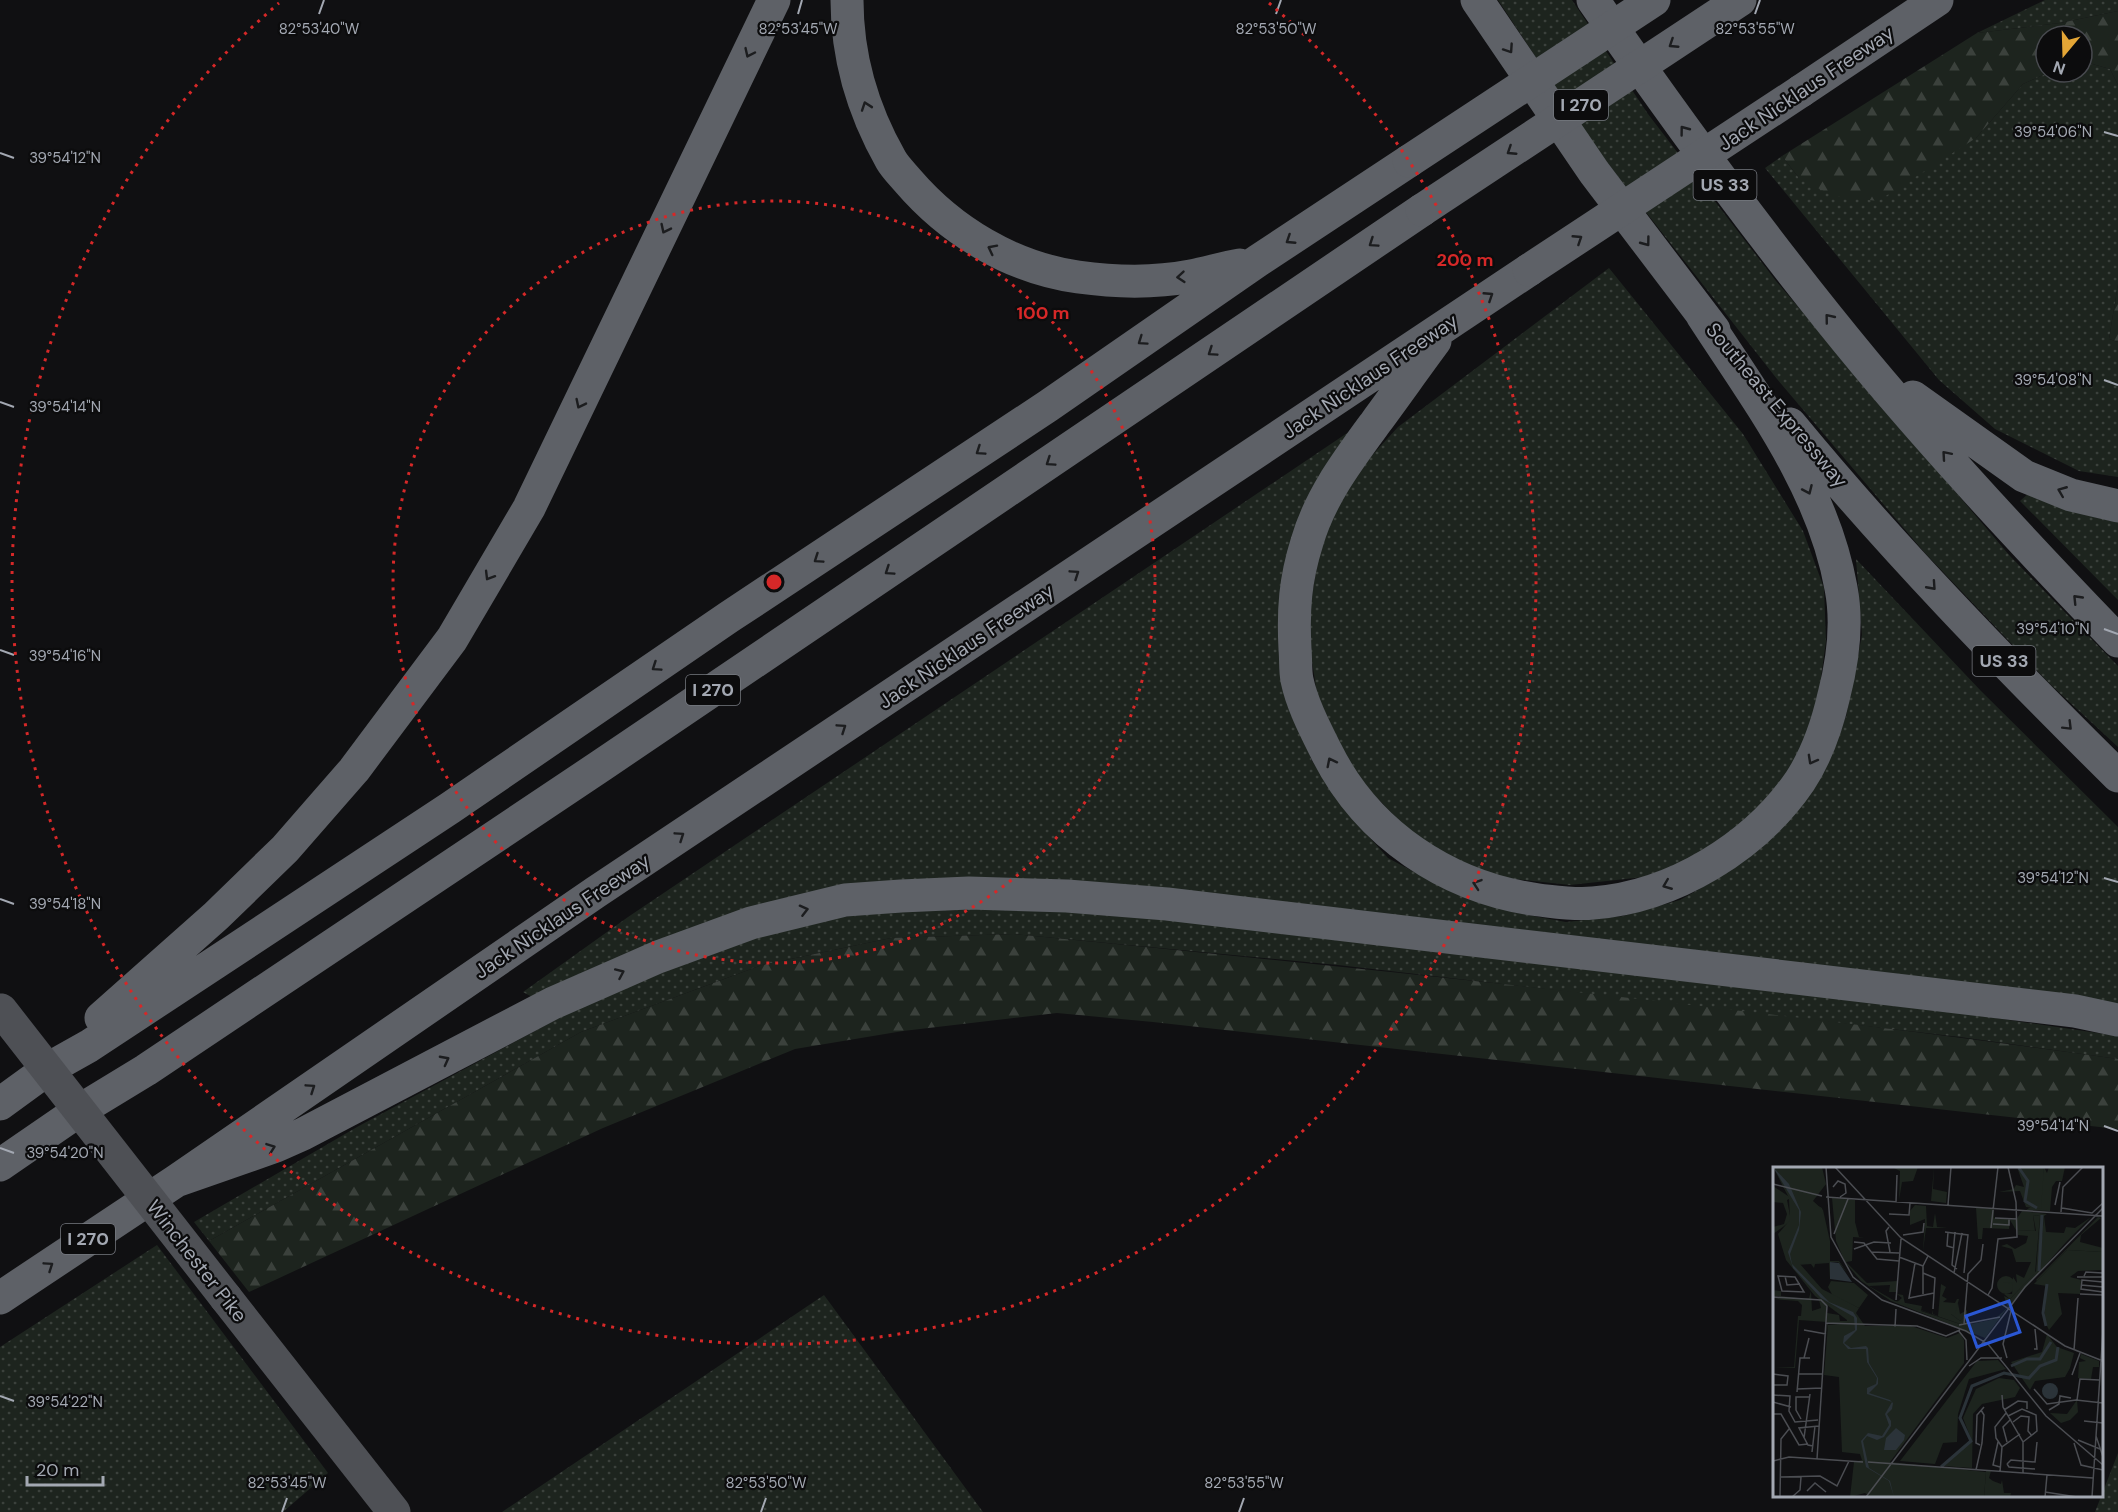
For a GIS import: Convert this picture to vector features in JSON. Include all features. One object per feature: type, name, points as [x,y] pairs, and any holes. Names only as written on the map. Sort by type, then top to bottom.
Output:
[{"type":"highway","points":[[48,1069],[75,1041],[216,916],[285,849],[354,770],[452,639],[529,508],[774,0]]},
{"type":"highway","points":[[847,0],[847,25],[853,69],[870,118],[892,162],[917,192],[947,219],[989,249],[1031,265],[1076,277],[1127,281],[1189,277],[1259,260]]},
{"type":"highway","name":"Southeast Expressway","points":[[1477,0],[1594,172],[1702,315],[1813,451],[1955,611],[2118,776]]},
{"type":"highway","name":"US 33","points":[[1593,0],[1666,106],[1756,226],[1865,363],[1987,501],[2118,641]]},
{"type":"highway","points":[[0,1104],[48,1069],[88,1046],[450,808],[729,617],[1048,406],[1259,260],[1654,0]]},
{"type":"highway","name":"I 270","points":[[0,1165],[573,785],[1422,210],[1740,0]]},
{"type":"highway","name":"Jack Nicklaus Freeway","points":[[0,1298],[176,1181],[596,892],[1449,322],[1937,0]]},
{"type":"highway","points":[[1449,322],[1348,461],[1322,502],[1308,539],[1295,586],[1294,626],[1297,680],[1314,727],[1338,775],[1368,815],[1410,851],[1456,877],[1511,896],[1561,903],[1593,903],[1625,898],[1663,887],[1696,872],[1717,860],[1754,832],[1780,807],[1801,780],[1821,743],[1844,649],[1845,622],[1842,591],[1830,542],[1793,457],[1702,315]]},
{"type":"highway","points":[[1865,363],[2024,476],[2071,495],[2118,507]]},
{"type":"highway","points":[[176,1181],[276,1146],[303,1134],[553,1003],[658,957],[752,923],[845,900],[969,893],[1066,896],[1167,904],[2075,1011],[2118,1020]]},
{"type":"main road","name":"Winchester Pike","points":[[1,1010],[394,1512]]},
{"type":"green space","points":[[1498,0],[1572,0],[1648,114],[1776,281],[2010,556],[2118,666],[2118,747],[2050,684],[1924,552],[1777,379],[1598,151]]},
{"type":"green space","points":[[2045,0],[2118,0],[2118,11],[2060,23],[2034,24],[2034,26],[1977,33]]},
{"type":"green space","points":[[2118,11],[2118,85],[2110,69],[2094,64],[2094,24],[2052,24]]},
{"type":"green space","points":[[2034,26],[2034,79],[2023,84],[1976,138],[1878,201],[1833,196],[1799,178],[1782,156],[1977,33]]},
{"type":"green space","points":[[2094,64],[2110,69],[2118,85],[2118,284],[2109,339],[2118,342],[2118,477],[2079,471],[1995,429],[1939,380],[1765,168],[1782,156],[1799,178],[1976,138],[2023,84],[2034,79],[2034,84],[2094,84]]},
{"type":"green space","points":[[1609,268],[1743,434],[1803,531],[1824,588],[1826,641],[1818,700],[1803,745],[1776,790],[1735,829],[1688,860],[1644,877],[1570,885],[1505,878],[1453,860],[1413,835],[1352,772],[1317,694],[1310,648],[1311,602],[1320,546],[1339,500],[1365,463],[1398,427]]},
{"type":"green space","points":[[2118,284],[2118,342],[2109,339]]},
{"type":"green space","points":[[1359,425],[1333,463],[1285,688],[1312,761],[1354,820],[1388,858],[1452,892],[1512,912],[1566,922],[1623,916],[1680,900],[1717,879],[1818,777],[1846,717],[1862,635],[1856,559],[1981,691],[2118,827],[2118,1009],[893,885],[532,997],[523,992],[628,917]]},
{"type":"green space","points":[[2029,493],[2073,511],[2118,522],[2118,600],[2020,501]]},
{"type":"green space","points":[[964,906],[1079,908],[1975,1015],[2118,1036],[2118,1059],[1960,1037],[1338,965],[1014,934],[891,938],[762,965],[581,1032],[209,1241],[194,1222],[357,1127],[574,1010],[658,969],[756,934],[853,915]]},
{"type":"green space","points":[[1014,934],[1566,991],[1980,1040],[2118,1059],[2118,1129],[1057,1013],[903,1031],[795,1049],[603,1128],[249,1292],[209,1241],[581,1032],[762,965],[891,938]]},
{"type":"green space","points":[[157,1245],[328,1473],[283,1512],[0,1512],[0,1347]]},
{"type":"green space","points":[[824,1295],[983,1512],[502,1512]]},
{"type":"green space","points":[[2118,1453],[2118,1512],[2095,1512],[2101,1497],[2103,1497]]}]
